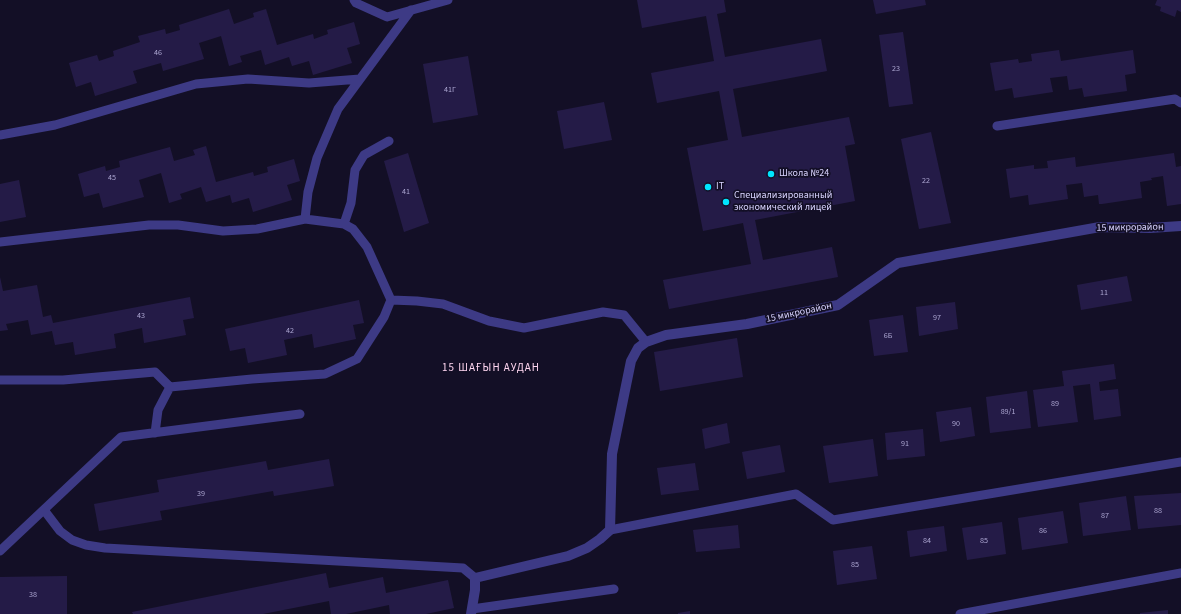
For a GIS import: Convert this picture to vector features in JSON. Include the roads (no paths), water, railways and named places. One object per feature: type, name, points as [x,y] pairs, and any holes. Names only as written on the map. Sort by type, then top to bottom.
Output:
[{"type":"street","name":"15 микрорайон","points":[[610,530],[612,454],[631,361],[638,348],[646,342],[666,335],[747,324],[838,305],[898,263],[1100,227],[1150,228],[1181,226]]},
{"type":"street","points":[[472,612],[475,578],[568,556],[587,548],[610,530]]},
{"type":"lane","points":[[354,0],[356,3],[387,17],[448,0]]},
{"type":"lane","points":[[305,219],[308,192],[317,158],[338,109],[411,10]]},
{"type":"lane","points":[[0,135],[55,125],[196,84],[248,79],[309,83],[360,79]]},
{"type":"lane","points":[[997,126],[1175,99],[1181,104]]},
{"type":"lane","points":[[344,224],[351,203],[355,170],[364,155],[389,140]]},
{"type":"lane","points":[[0,242],[149,225],[178,225],[223,231],[257,229],[305,219],[344,224],[353,229],[367,247],[391,300],[384,317],[357,360],[325,374],[252,379],[170,388]]},
{"type":"lane","points":[[391,300],[443,304],[489,321],[524,328],[603,312],[624,315],[646,342]]},
{"type":"lane","points":[[0,380],[63,380],[155,372],[170,388]]},
{"type":"lane","points":[[155,433],[158,410],[170,388]]},
{"type":"lane","points":[[0,552],[121,437],[300,414]]},
{"type":"lane","points":[[610,530],[796,494],[832,520],[1181,462]]},
{"type":"lane","points":[[44,510],[60,531],[72,540],[86,545],[105,548],[463,568],[475,578]]},
{"type":"lane","points":[[960,614],[1181,573]]},
{"type":"lane","points":[[472,612],[614,589]]},
{"type":"place","name":"Школа №24","points":[[771,174]]},
{"type":"place","name":"IT","points":[[708,187]]},
{"type":"place","name":"Специализированный экономический лицей","points":[[726,202]]},
{"type":"district","name":"15 ШАҒЫН АУДАН","points":[[491,369]]}]
